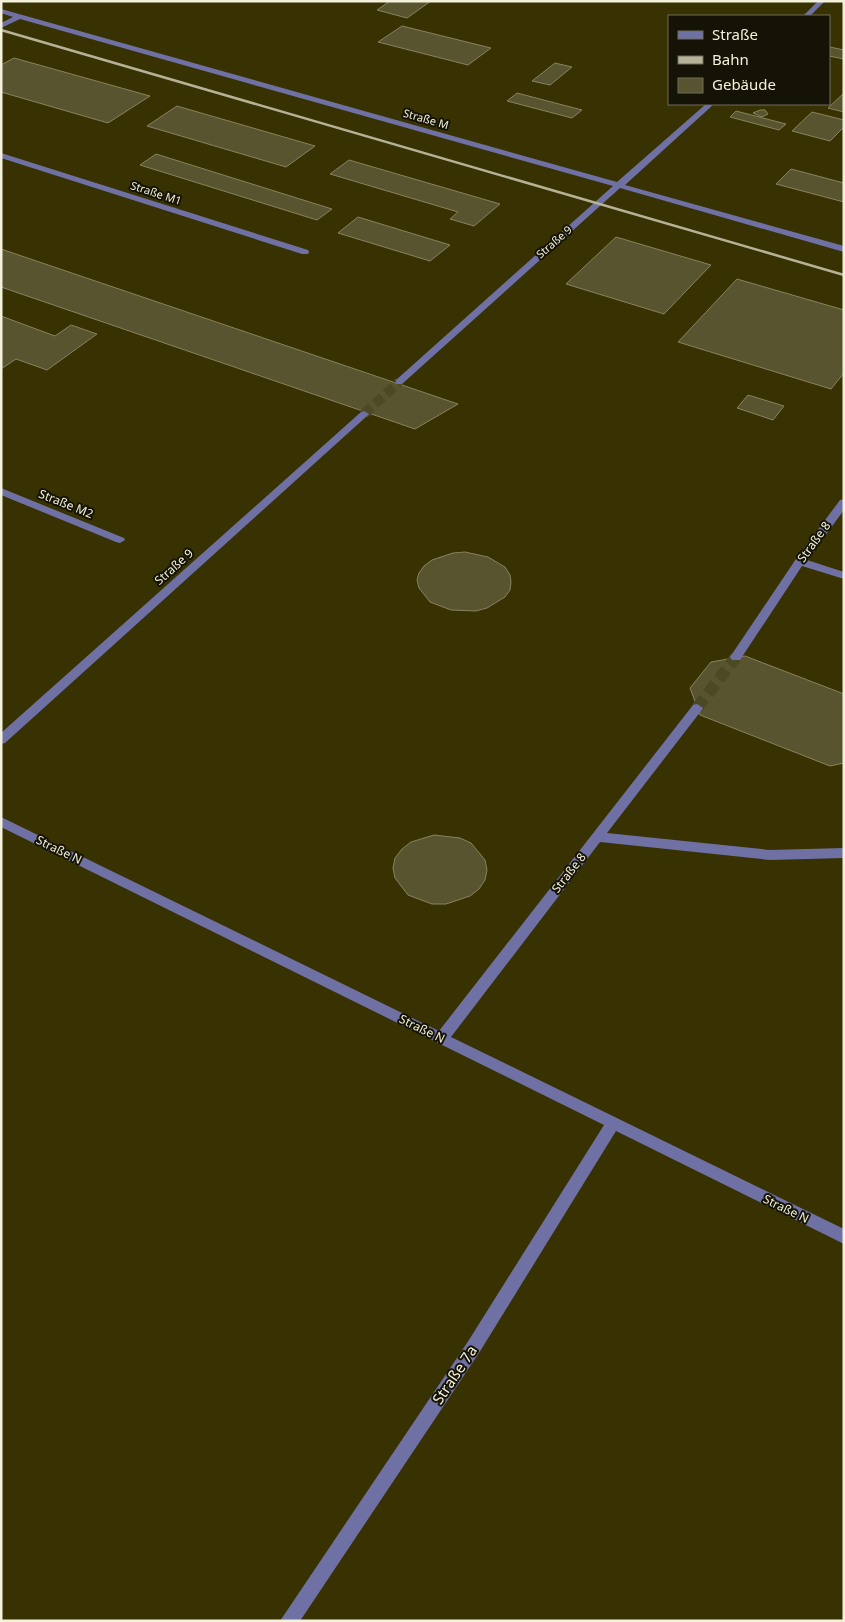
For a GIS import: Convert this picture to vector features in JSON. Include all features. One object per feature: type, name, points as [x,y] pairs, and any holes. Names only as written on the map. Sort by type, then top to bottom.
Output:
[{"type":"lane","points":[[807,15],[822,1]]},
{"type":"lane","name":"Straße M","points":[[1,11],[844,249]]},
{"type":"lane","points":[[1,26],[20,16]]},
{"type":"lane","name":"Straße 9","points":[[400,382],[709,105]]},
{"type":"lane","name":"Straße M1","points":[[1,155],[304,252]]},
{"type":"lane","name":"Straße 9","points":[[1,740],[364,414]]},
{"type":"lane","name":"Straße M2","points":[[1,491],[120,540]]},
{"type":"lane","name":"Straße 8","points":[[736,657],[800,561],[844,502]]},
{"type":"lane","points":[[800,561],[844,576]]},
{"type":"lane","name":"Straße 8","points":[[441,1038],[696,708]]},
{"type":"lane","name":"Straße N","points":[[1,821],[844,1237]]},
{"type":"lane","points":[[598,836],[770,854],[844,853]]},
{"type":"lane","name":"Straße 7a","points":[[289,1621],[473,1348],[613,1123]]},
{"type":"shaded area","points":[[1,1],[844,1],[844,1621],[1,1621]]},
{"type":"building","points":[[390,1],[431,1],[407,18],[377,10]]},
{"type":"building","points":[[402,26],[491,48],[468,65],[378,42]]},
{"type":"building","points":[[830,47],[844,50],[844,59],[830,56]]},
{"type":"building","points":[[14,58],[150,96],[108,123],[1,92],[1,65]]},
{"type":"building","points":[[555,63],[572,67],[550,85],[532,81]]},
{"type":"building","points":[[517,93],[582,110],[572,118],[507,101]]},
{"type":"building","points":[[844,93],[844,112],[828,108]]},
{"type":"building","points":[[177,106],[315,146],[286,167],[147,126]]},
{"type":"building","points":[[765,110],[768,114],[762,117],[753,113]]},
{"type":"building","points":[[736,111],[786,124],[779,130],[730,117]]},
{"type":"building","points":[[812,112],[844,120],[844,127],[830,141],[792,131]]},
{"type":"building","points":[[156,154],[332,209],[317,220],[140,165]]},
{"type":"building","points":[[349,160],[500,204],[474,226],[450,219],[458,212],[330,174]]},
{"type":"building","points":[[791,169],[844,183],[844,202],[776,184]]},
{"type":"building","points":[[358,217],[450,245],[430,261],[338,233]]},
{"type":"building","points":[[616,237],[711,265],[664,314],[566,284]]},
{"type":"building","points":[[1,249],[458,404],[415,429],[1,287]]},
{"type":"building","points":[[737,279],[844,310],[844,373],[831,389],[678,342]]},
{"type":"building","points":[[1,316],[55,336],[71,325],[97,334],[47,370],[16,359],[1,369]]},
{"type":"building","points":[[748,395],[784,406],[773,420],[737,408]]},
{"type":"building","points":[[465,552],[488,557],[505,567],[510,575],[510,590],[505,597],[487,608],[476,611],[451,610],[430,602],[419,588],[417,580],[419,573],[432,560],[453,553]]},
{"type":"building","points":[[745,656],[844,694],[844,763],[830,766],[700,715],[690,688],[711,662]]},
{"type":"building","points":[[434,835],[460,838],[471,843],[485,860],[487,870],[485,880],[479,889],[470,896],[446,904],[432,904],[408,895],[395,878],[393,868],[395,858],[402,849],[411,842]]},
{"type":"tunnel","points":[[364,414],[399,382]]},
{"type":"tunnel","points":[[697,708],[736,657]]},
{"type":"railway","points":[[1,30],[844,275]]}]
